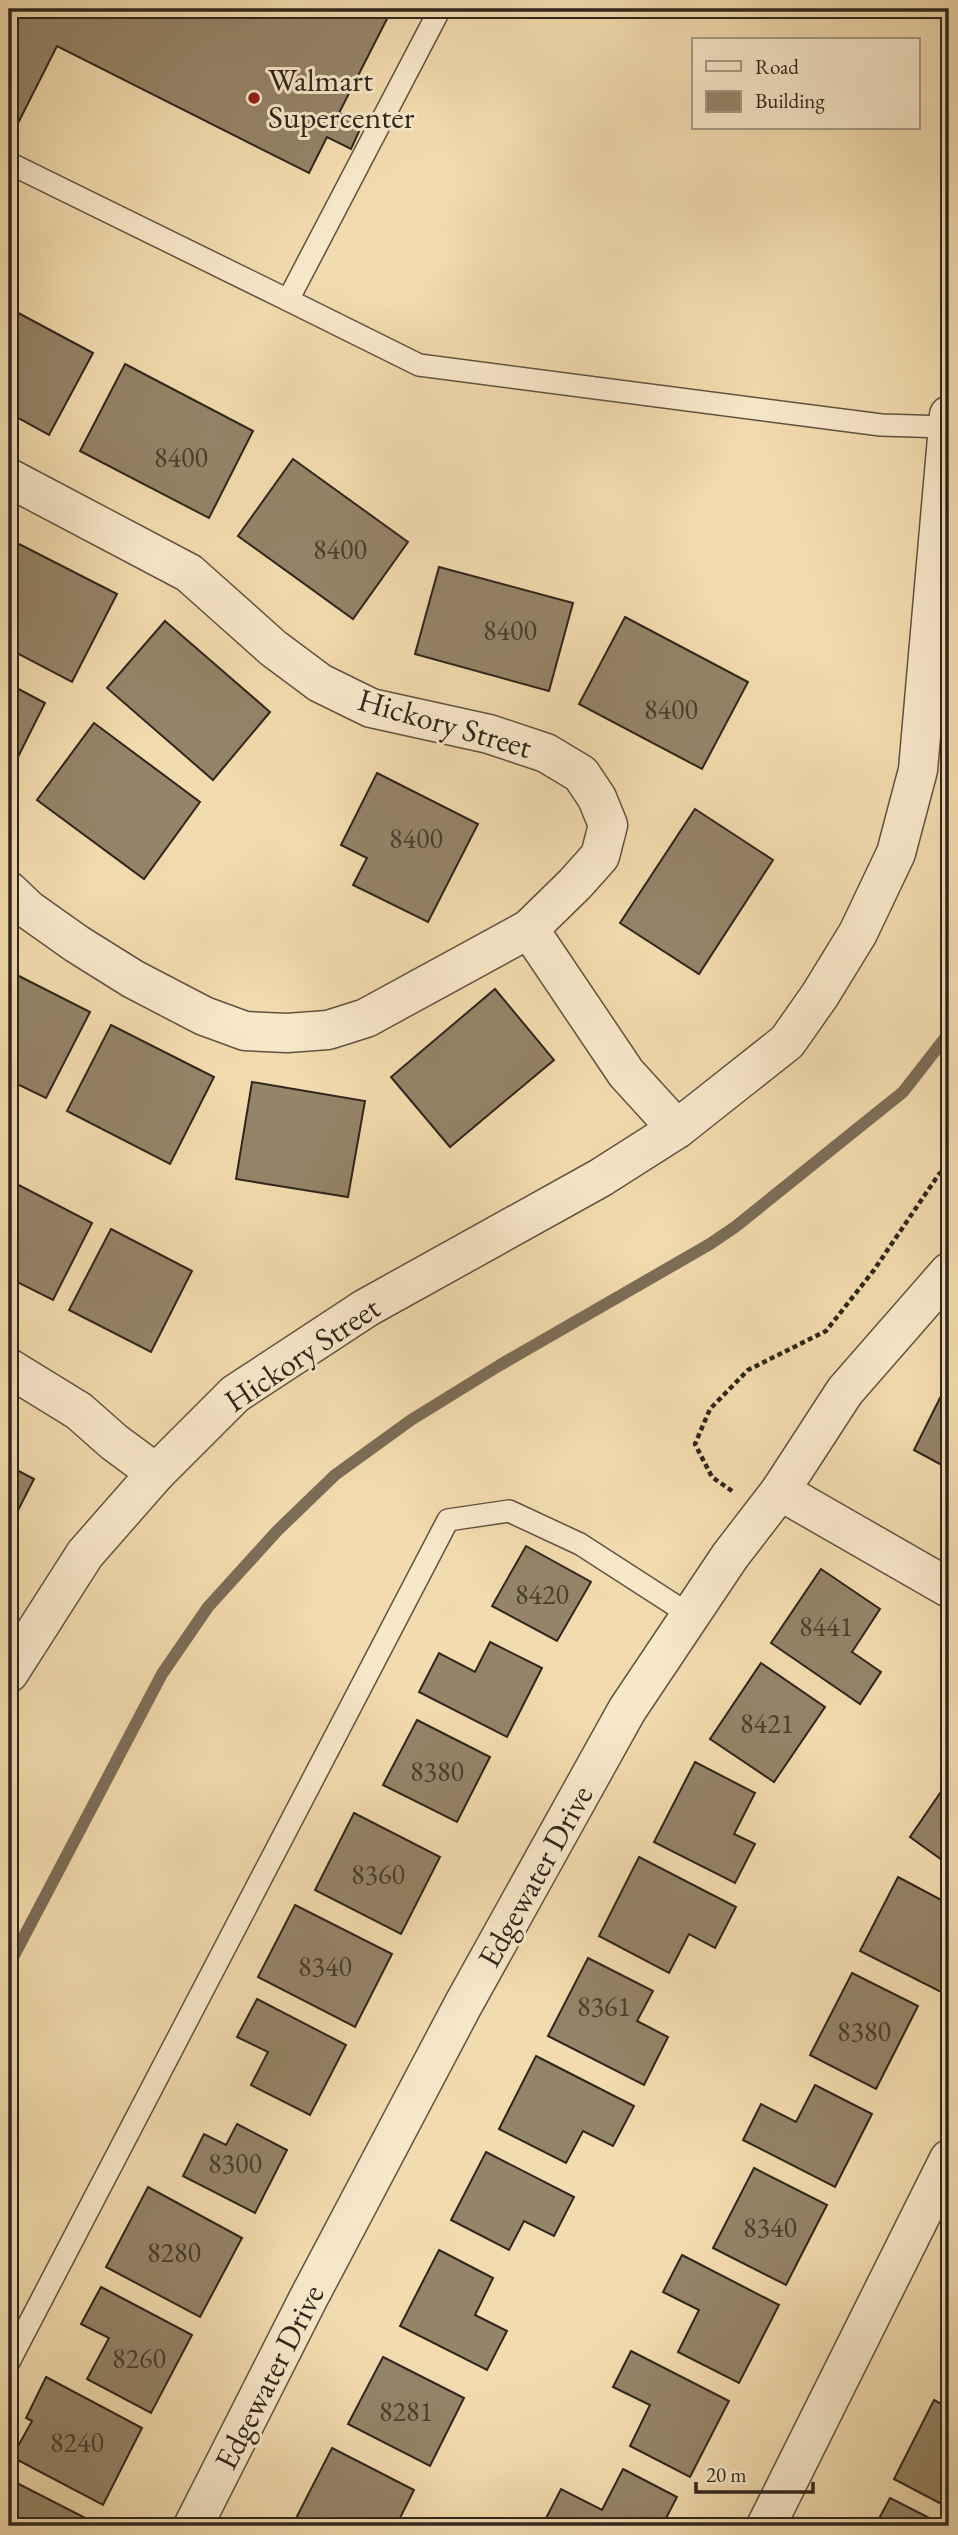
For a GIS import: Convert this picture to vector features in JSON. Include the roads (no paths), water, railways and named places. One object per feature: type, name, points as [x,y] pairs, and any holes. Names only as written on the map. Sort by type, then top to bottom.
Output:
[{"type":"street","name":"Hickory Street","points":[[9,1673],[85,1554],[156,1473],[235,1394],[366,1308],[600,1178],[677,1129],[787,1042],[858,933],[897,853],[939,673],[948,421]]},
{"type":"street","name":"Hickory Street","points":[[9,478],[189,573],[273,648],[320,683],[371,708],[489,734],[546,752],[581,774],[597,798],[608,825],[600,856],[529,929],[366,1018],[328,1030],[287,1033],[244,1031],[204,1016],[133,979],[58,931],[9,891]]},
{"type":"street","points":[[529,929],[626,1073],[677,1129]]},
{"type":"street","name":"Edgewater Drive","points":[[193,2526],[463,2004],[627,1710],[730,1556],[780,1491],[845,1391],[949,1272]]},
{"type":"street","points":[[9,1368],[79,1411],[114,1442],[156,1473]]},
{"type":"street","points":[[780,1491],[949,1588]]},
{"type":"street","points":[[766,2526],[949,2159]]},
{"type":"lane","points":[[288,300],[440,9]]},
{"type":"lane","points":[[9,163],[419,365],[881,425],[948,421]]},
{"type":"lane","points":[[9,2362],[448,1520],[509,1511],[580,1544],[690,1615]]},
{"type":"waterway","points":[[9,1965],[162,1674],[208,1607],[277,1531],[335,1475],[411,1420],[735,1227],[903,1092],[949,1033]]},
{"type":"place","name":"Walmart Supercenter","points":[[254,98]]}]
